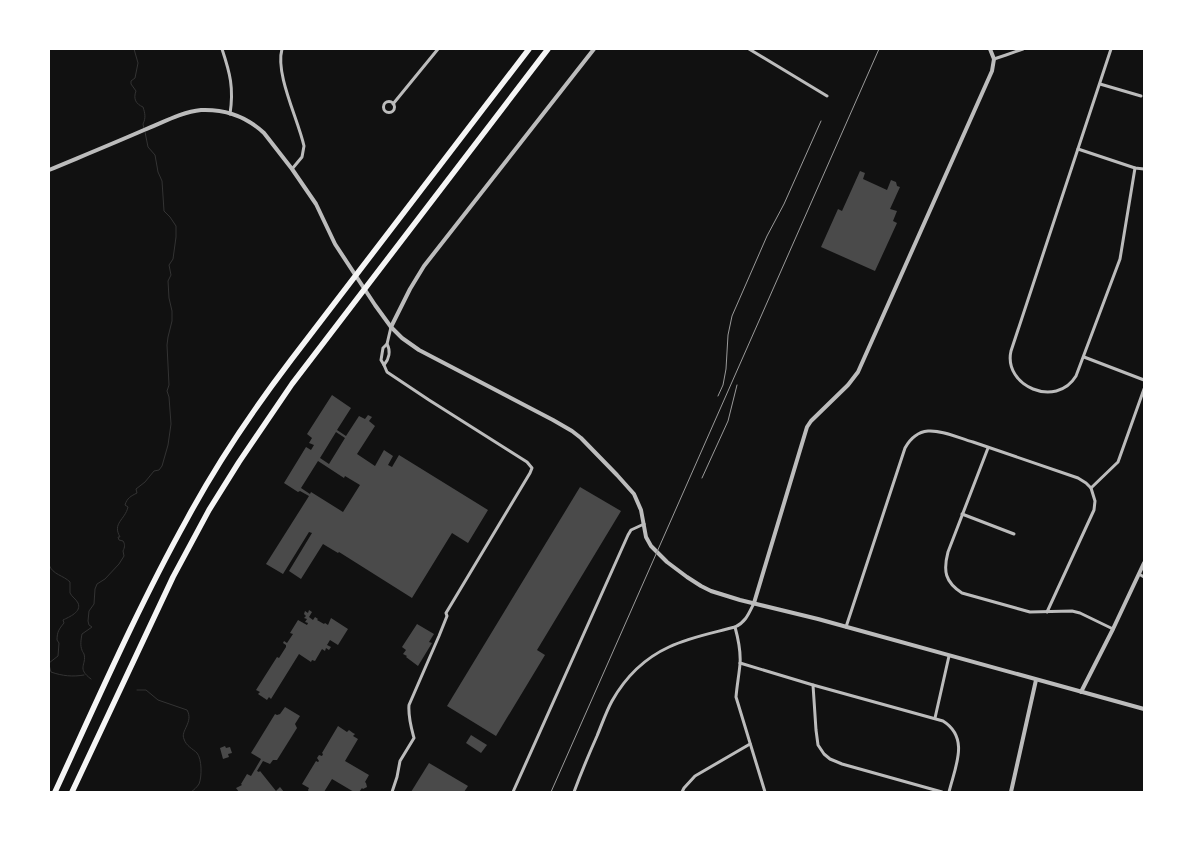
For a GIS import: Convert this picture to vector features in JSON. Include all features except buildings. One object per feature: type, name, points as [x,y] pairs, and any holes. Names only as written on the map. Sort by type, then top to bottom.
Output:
[{"type":"highway","points":[[54,792],[153,584],[188,517],[222,460],[280,375],[529,49]]},
{"type":"highway","points":[[72,792],[173,577],[209,510],[238,462],[292,384],[548,49]]},
{"type":"street","points":[[222,49],[232,86],[230,114]]},
{"type":"street","points":[[282,49],[282,72],[304,146],[302,157],[292,169]]},
{"type":"street","points":[[393,104],[438,49]]},
{"type":"street","points":[[392,792],[400,761],[414,738],[408,713],[409,705],[440,636],[448,608],[532,468],[527,462],[387,372],[381,360],[383,348],[387,344],[391,327],[410,289],[424,266],[594,49]]},
{"type":"street","points":[[749,49],[827,96]]},
{"type":"street","points":[[574,792],[611,702],[621,686],[632,674],[670,646],[735,627],[746,620],[754,603],[807,427],[848,385],[858,372],[992,71],[994,58],[990,49]]},
{"type":"street","points":[[994,58],[1006,56],[1023,49]]},
{"type":"street","points":[[1111,49],[1009,359],[1013,372],[1024,384],[1043,391],[1053,392],[1064,389],[1073,381],[1084,357],[1120,259],[1135,168]]},
{"type":"street","points":[[1100,84],[1141,96]]},
{"type":"street","points":[[49,170],[182,115],[196,111],[210,110],[230,114],[245,120],[264,133],[292,169],[316,204],[335,244],[345,260],[391,327],[402,338],[419,350],[553,420],[581,438],[634,494],[640,504],[648,542],[651,546],[667,562],[687,577],[711,590],[754,603],[1144,709]]},
{"type":"street","points":[[1078,149],[1135,168],[1144,169]]},
{"type":"street","points":[[384,365],[390,349],[387,344]]},
{"type":"street","points":[[1084,357],[1144,380]]},
{"type":"street","points":[[1091,488],[1118,462],[1144,390]]},
{"type":"street","points":[[846,627],[905,448],[908,442],[920,432],[934,431],[988,448],[1078,478],[1091,488],[1095,501],[1094,510],[1047,612]]},
{"type":"street","points":[[988,448],[945,563],[946,575],[953,586],[962,593],[1030,612],[1072,611],[1080,613],[1113,629]]},
{"type":"street","points":[[962,514],[1014,534]]},
{"type":"street","points":[[513,792],[619,552],[631,530],[644,524]]},
{"type":"street","points":[[1081,692],[1144,563]]},
{"type":"street","points":[[1139,574],[1144,577]]},
{"type":"street","points":[[735,627],[740,650],[736,696],[765,792]]},
{"type":"street","points":[[934,718],[949,656]]},
{"type":"street","points":[[740,663],[944,721],[952,728],[959,741],[959,751],[950,792]]},
{"type":"street","points":[[1011,792],[1036,680]]},
{"type":"street","points":[[813,685],[816,740],[824,754],[835,762],[942,792]]},
{"type":"street","points":[[682,792],[695,776],[750,744]]},
{"type":"waterway","points":[[134,49],[138,63],[135,78],[131,81],[131,84],[136,91],[136,101],[144,109],[144,129]]},
{"type":"waterway","points":[[91,679],[83,669],[85,658],[81,642],[82,634],[92,627],[88,621],[89,611],[94,604],[95,589],[97,584],[105,579],[124,556],[124,544],[123,541],[119,540],[117,528],[128,507],[125,505],[137,493],[136,489],[154,471],[159,470],[162,466],[171,424],[167,391],[169,385],[167,345],[172,311],[168,281],[171,275],[169,265],[173,259],[176,226],[164,211],[162,181],[158,172],[155,155],[148,147],[145,132]]},
{"type":"waterway","points":[[49,565],[53,571],[70,582],[70,593],[79,606],[77,612],[63,620],[64,623],[57,635],[59,643],[58,656],[49,663]]},
{"type":"waterway","points":[[49,665],[51,672],[72,676],[84,675]]},
{"type":"waterway","points":[[137,690],[146,690],[158,700],[187,710],[189,718],[183,736],[188,745],[199,756],[201,768],[199,784],[191,792]]},
{"type":"railway","points":[[551,792],[879,49]]},
{"type":"railway","points":[[718,396],[723,385],[726,369],[728,335],[732,316],[821,121]]},
{"type":"railway","points":[[702,478],[728,421],[737,385]]}]
